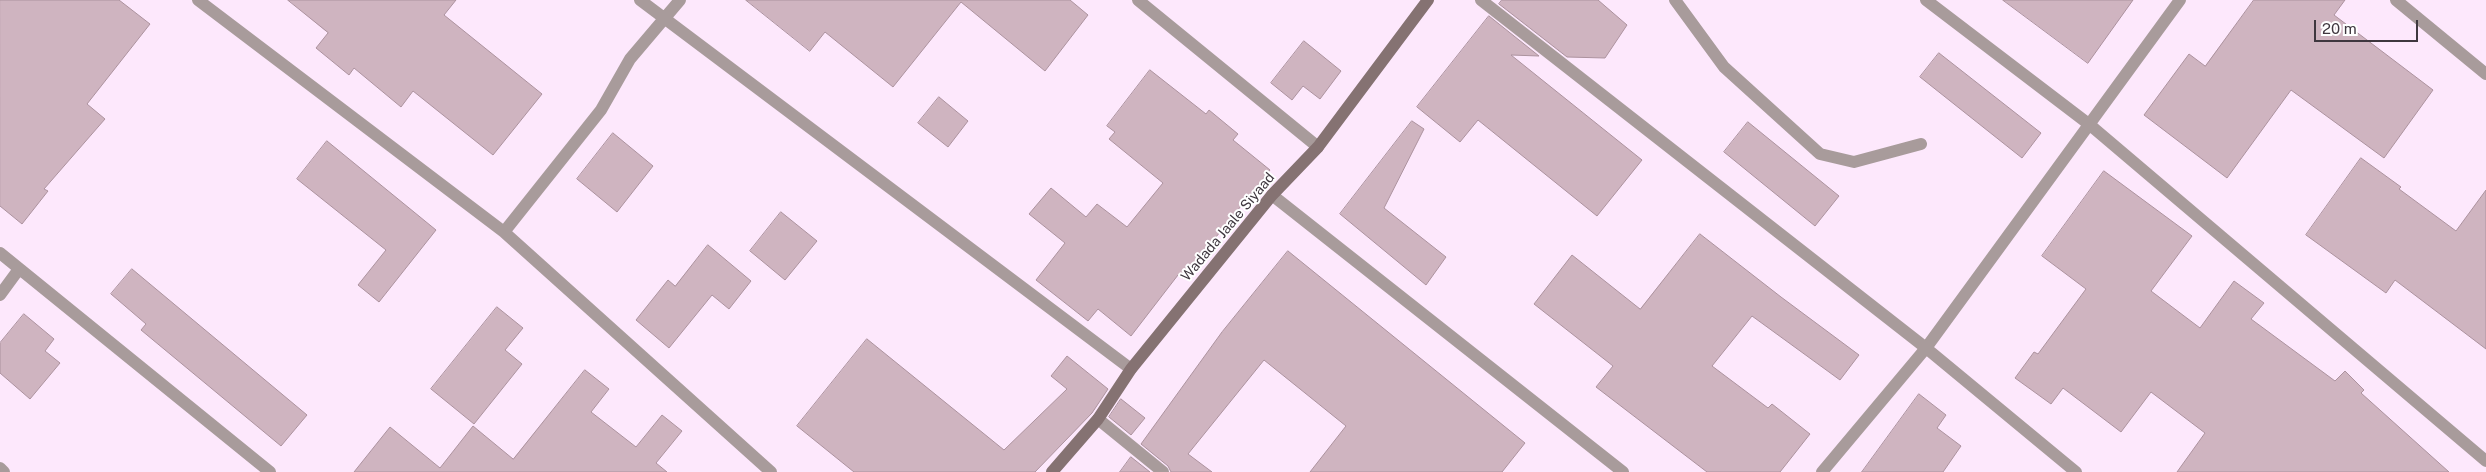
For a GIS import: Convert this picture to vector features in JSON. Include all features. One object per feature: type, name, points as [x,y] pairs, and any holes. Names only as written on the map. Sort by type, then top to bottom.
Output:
[{"type":"main road","name":"Wadada Jaale Siyaad","points":[[1052,472],[1098,419],[1131,369],[1272,195],[1318,147],[1428,0]]},
{"type":"street","points":[[198,0],[504,232],[771,472]]},
{"type":"street","points":[[640,0],[1131,369]]},
{"type":"street","points":[[504,232],[601,110],[630,59],[680,0]]},
{"type":"street","points":[[1138,0],[1318,147]]},
{"type":"street","points":[[1481,0],[1926,348],[2076,472]]},
{"type":"street","points":[[1675,0],[1724,67],[1820,154],[1854,162],[1921,144]]},
{"type":"street","points":[[1926,0],[2090,125],[2486,461]]},
{"type":"street","points":[[1822,472],[1926,348],[2180,0]]},
{"type":"street","points":[[2396,0],[2486,74]]},
{"type":"street","points":[[1272,195],[1623,472]]},
{"type":"street","points":[[0,253],[270,472]]},
{"type":"street","points":[[0,295],[19,268]]},
{"type":"street","points":[[1098,419],[1163,472]]},
{"type":"street","points":[[0,468],[4,472]]},
{"type":"building","points":[[0,0],[119,0],[150,24],[87,104],[105,119],[44,189],[48,191],[22,224],[0,206]]},
{"type":"building","points":[[288,0],[456,0],[444,15],[542,94],[493,155],[413,91],[401,107],[354,68],[349,75],[316,48],[328,33]]},
{"type":"building","points":[[746,0],[1070,0],[1088,15],[1045,71],[961,2],[893,87],[825,32],[810,51]]},
{"type":"building","points":[[1502,0],[1598,0],[1627,25],[1605,58],[1567,57],[1499,4]]},
{"type":"building","points":[[2003,0],[2133,0],[2088,63]]},
{"type":"building","points":[[2254,0],[2345,0],[2334,15],[2433,90],[2384,158],[2291,90],[2227,178],[2144,115],[2189,54],[2205,66]]},
{"type":"building","points":[[1489,16],[1539,56],[1511,55],[1642,160],[1597,216],[1478,120],[1460,142],[1417,107]]},
{"type":"building","points":[[1304,41],[1341,71],[1320,99],[1303,86],[1292,100],[1271,83]]},
{"type":"building","points":[[1939,53],[2041,133],[2022,158],[1920,77]]},
{"type":"building","points":[[1150,70],[1206,114],[1209,110],[1238,134],[1233,140],[1270,170],[1183,278],[1178,275],[1131,336],[1098,309],[1088,321],[1036,280],[1065,243],[1029,214],[1051,188],[1086,217],[1097,204],[1127,227],[1163,183],[1109,139],[1115,132],[1107,126]]},
{"type":"building","points":[[939,97],[968,121],[948,147],[918,123]]},
{"type":"building","points":[[1412,121],[1424,129],[1384,208],[1446,257],[1426,285],[1340,214]]},
{"type":"building","points":[[1748,122],[1839,196],[1815,226],[1724,152]]},
{"type":"building","points":[[613,133],[653,166],[617,212],[577,179]]},
{"type":"building","points":[[327,141],[436,230],[379,302],[358,285],[386,250],[297,179]]},
{"type":"building","points":[[2361,158],[2456,231],[2486,190],[2486,349],[2395,280],[2386,293],[2306,235]]},
{"type":"building","points":[[2104,171],[2192,236],[2151,291],[2200,328],[2234,281],[2264,303],[2251,319],[2335,381],[2345,371],[2364,390],[2361,393],[2449,472],[2177,472],[2205,433],[2151,392],[2121,432],[2063,388],[2051,404],[2015,378],[2034,352],[2038,354],[2086,289],[2042,256]]},
{"type":"building","points":[[781,212],[817,241],[785,280],[750,251]]},
{"type":"building","points":[[1700,234],[1859,355],[1840,380],[1752,316],[1712,366],[1768,408],[1772,404],[1810,434],[1780,472],[1707,472],[1596,387],[1613,366],[1534,304],[1572,255],[1640,309]]},
{"type":"building","points":[[708,245],[751,281],[729,309],[712,295],[669,348],[636,320],[668,280],[675,286]]},
{"type":"building","points":[[1288,251],[1525,443],[1502,472],[1310,472],[1346,426],[1264,360],[1188,454],[1212,472],[1171,472],[1168,466],[1141,444],[1222,332]]},
{"type":"building","points":[[132,269],[307,415],[281,446],[141,330],[146,324],[111,294]]},
{"type":"building","points":[[497,307],[523,328],[505,350],[522,364],[474,424],[431,389]]},
{"type":"building","points":[[24,314],[54,339],[45,351],[60,363],[30,399],[0,373],[0,343]]},
{"type":"building","points":[[867,339],[1004,450],[1067,389],[1051,376],[1067,356],[1108,389],[1092,413],[1035,472],[854,472],[797,426]]},
{"type":"building","points":[[585,370],[609,389],[591,412],[636,447],[662,415],[682,431],[656,463],[667,472],[354,472],[390,427],[440,468],[473,426],[513,459]]},
{"type":"building","points":[[1919,394],[1946,415],[1937,428],[1961,446],[1943,472],[1862,472]]},
{"type":"building","points":[[1121,399],[1145,418],[1131,435],[1109,417]]},
{"type":"building","points":[[1131,457],[1150,472],[1120,472]]}]
